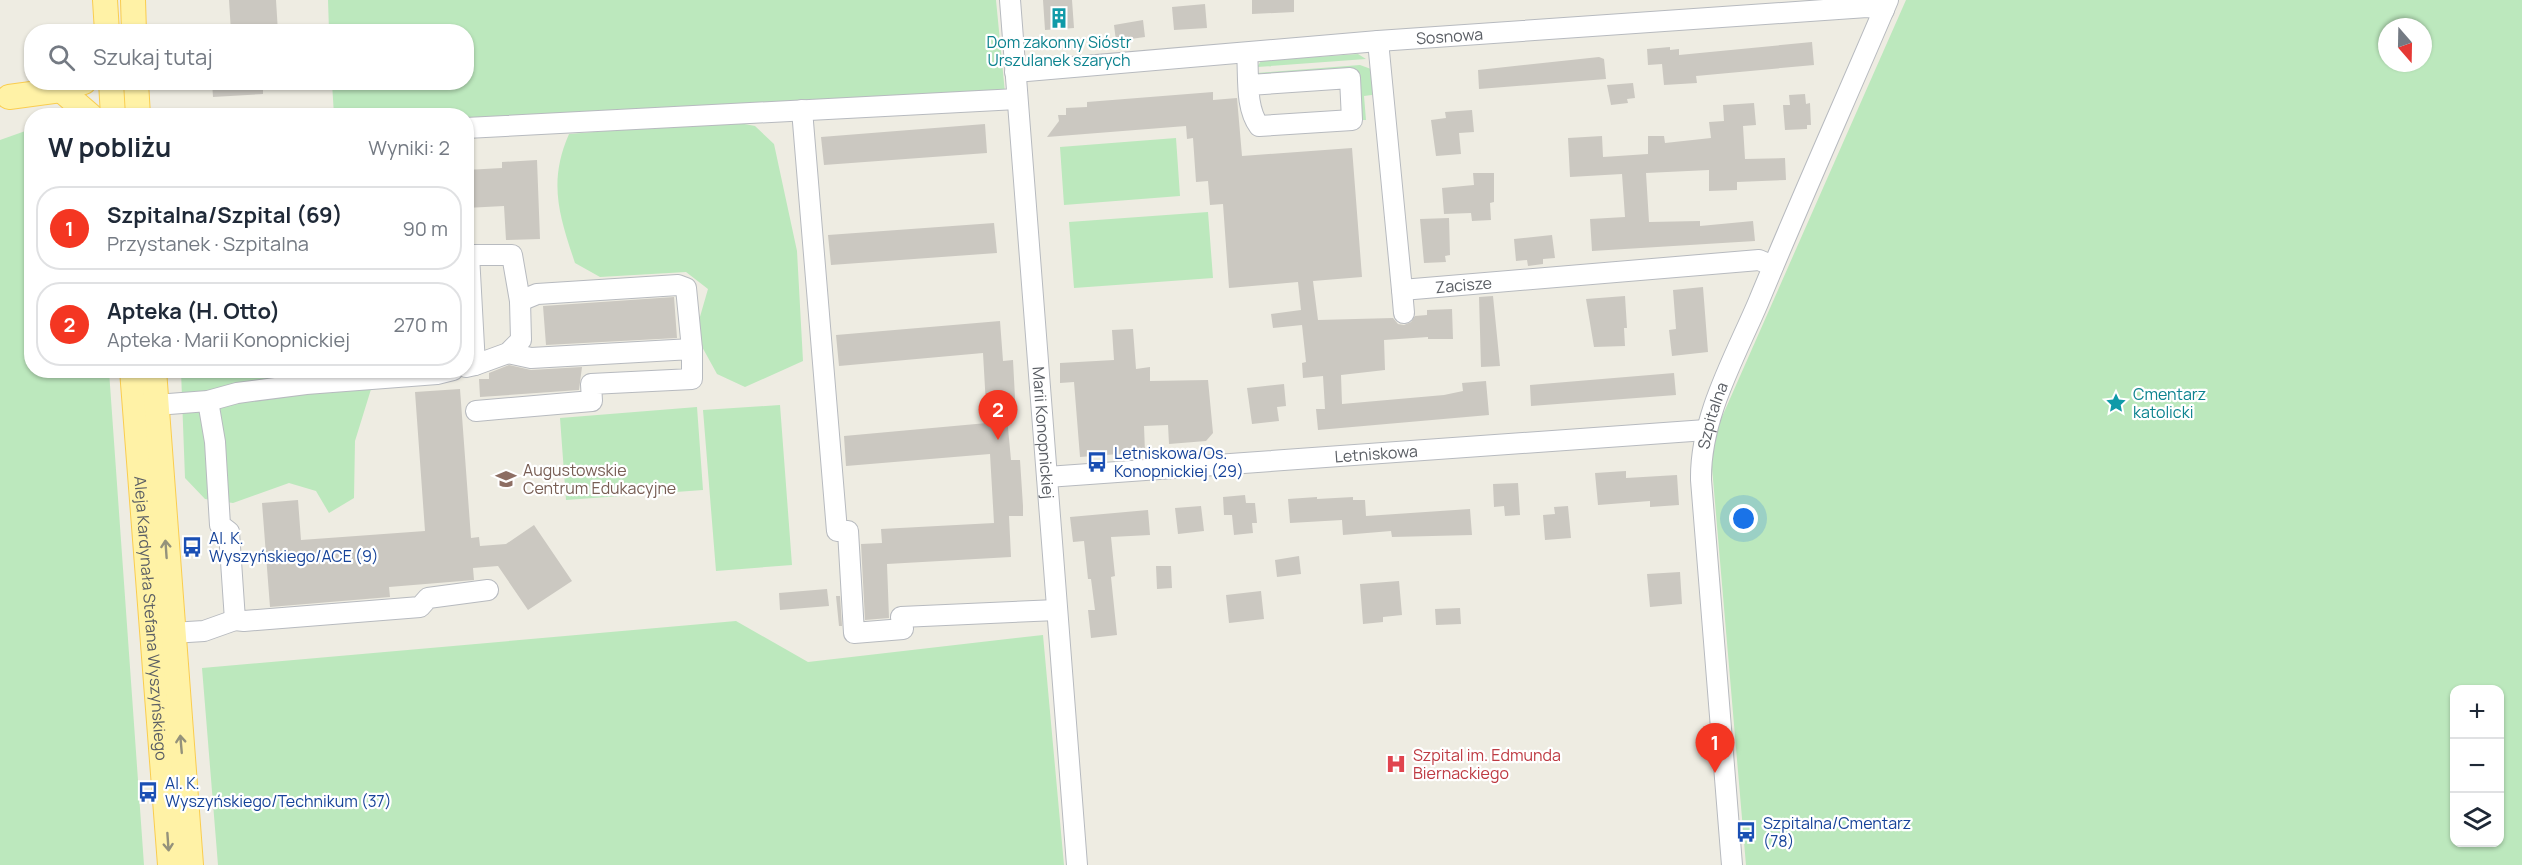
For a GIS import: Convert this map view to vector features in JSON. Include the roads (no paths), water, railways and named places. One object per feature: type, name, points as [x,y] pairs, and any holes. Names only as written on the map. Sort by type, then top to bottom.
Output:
[{"type":"main road","points":[[104,24],[105,0]]},
{"type":"main road","points":[[133,0],[134,24]]},
{"type":"main road","points":[[4,99],[37,90]]},
{"type":"main road","points":[[56,90],[80,108]]},
{"type":"main road","points":[[111,90],[113,108]]},
{"type":"main road","points":[[136,90],[138,108]]},
{"type":"main road","name":"Aleja Kardynała Stefana Wyszyńskiego","points":[[135,378],[145,406],[162,633],[170,865]]},
{"type":"main road","name":"Aleja Kardynała Stefana Wyszyńskiego","points":[[145,406],[152,378]]},
{"type":"main road","name":"Aleja Kardynała Stefana Wyszyńskiego","points":[[162,633],[191,865]]},
{"type":"street","name":"Marii Konopnickiej","points":[[1010,0],[1077,865]]},
{"type":"street","name":"Sosnowa","points":[[1016,72],[1378,41],[1886,5]]},
{"type":"street","name":"Szpitalna","points":[[1732,865],[1701,480],[1701,458],[1706,430],[1773,266],[1886,5]]},
{"type":"street","points":[[1378,41],[1404,313]]},
{"type":"street","points":[[1247,53],[1249,85],[1252,117],[1259,126],[1352,120],[1350,78],[1249,85]]},
{"type":"street","points":[[474,128],[1017,99]]},
{"type":"street","points":[[802,110],[837,531],[848,531],[854,633],[903,629],[901,617],[1057,610]]},
{"type":"street","points":[[474,255],[512,255],[520,301],[521,340],[508,353],[474,365]]},
{"type":"street","name":"Zacisze","points":[[1402,290],[1759,260],[1773,266]]},
{"type":"street","points":[[476,411],[592,401],[591,384],[692,379],[692,349],[686,288],[678,285],[537,294],[520,301]]},
{"type":"street","points":[[508,353],[531,358],[692,349]]},
{"type":"street","points":[[145,406],[208,401],[248,391],[375,378]]},
{"type":"street","points":[[208,401],[215,442],[220,525],[230,532],[235,620]]},
{"type":"street","name":"Letniskowa","points":[[1047,477],[1706,430]]},
{"type":"street","points":[[162,633],[204,631],[235,620],[420,607],[428,598],[488,590]]},
{"type":"place","name":"Dom zakonny Sióstr Urszulanek szarych","points":[[1059,18]]},
{"type":"place","name":"Cmentarz katolicki","points":[[2116,403]]},
{"type":"place","name":"Apteka (H. Otto)","points":[[998,440]]},
{"type":"place","name":"Letniskowa/Os. Konopnickiej (29)","points":[[1097,462]]},
{"type":"place","name":"Augustowskie Centrum Edukacyjne","points":[[506,479]]},
{"type":"place","name":"Al. K. Wyszyńskiego/ACE (9)","points":[[192,547]]},
{"type":"place","name":"Szpital im. Edmunda Biernackiego","points":[[1396,764]]},
{"type":"place","name":"Szpitalna/Szpital (69)","points":[[1715,773]]},
{"type":"place","name":"Al. K. Wyszyńskiego/Technikum (37)","points":[[148,792]]},
{"type":"place","name":"Szpitalna/Cmentarz (78)","points":[[1746,832]]}]
